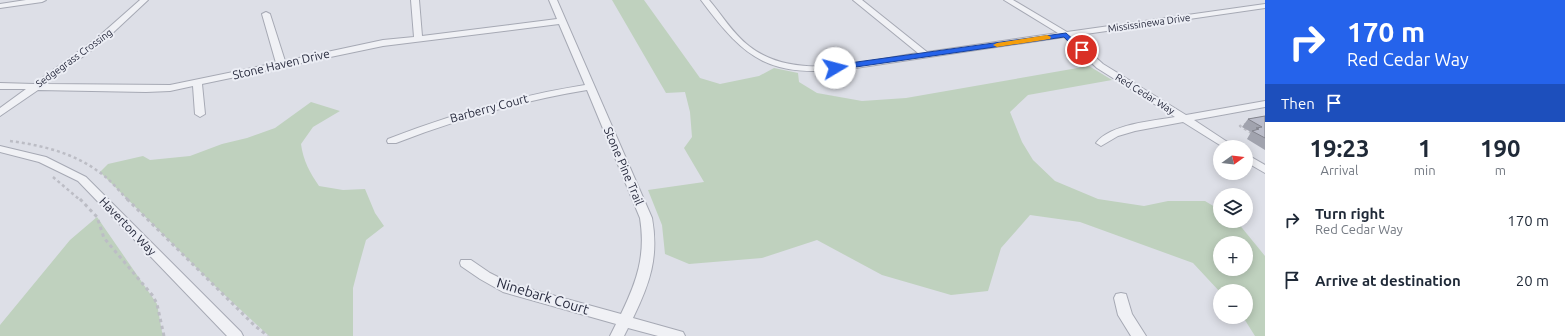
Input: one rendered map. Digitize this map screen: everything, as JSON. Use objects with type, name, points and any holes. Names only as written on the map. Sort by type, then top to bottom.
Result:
[{"type":"street","points":[[0,6],[42,0]]},
{"type":"street","name":"Sedgegrass Crossing","points":[[0,113],[100,40],[144,0]]},
{"type":"street","points":[[416,0],[418,38]]},
{"type":"street","name":"Stone Pine Trail","points":[[553,0],[646,218],[650,238],[650,256],[643,280],[617,336]]},
{"type":"street","name":"Mississinewa Drive","points":[[705,0],[738,40],[750,51],[776,62],[818,69],[1265,6]]},
{"type":"street","points":[[857,0],[925,55]]},
{"type":"street","name":"Red Cedar Way","points":[[1008,0],[1066,35],[1100,66],[1219,140]]},
{"type":"street","points":[[266,14],[281,64]]},
{"type":"street","name":"Stone Haven Drive","points":[[0,86],[155,89],[197,83],[359,47],[418,38],[562,21]]},
{"type":"street","points":[[197,83],[200,114]]},
{"type":"street","name":"Barberry Court","points":[[392,141],[485,107],[538,95],[590,87]]},
{"type":"street","points":[[1101,143],[1114,134],[1133,128],[1265,104]]},
{"type":"street","name":"Haverton Way","points":[[0,149],[42,160],[73,172],[82,179],[236,336]]},
{"type":"street","points":[[1253,162],[1265,170]]},
{"type":"street","name":"Ninebark Court","points":[[466,263],[485,276],[508,288],[624,322],[678,336]]},
{"type":"street","points":[[1121,298],[1125,315],[1139,336]]},
{"type":"path","points":[[1251,123],[1240,126],[1254,135]]},
{"type":"path","points":[[47,174],[69,189],[100,220],[104,238],[153,296],[157,304],[164,336]]},
{"type":"green space","points":[[612,0],[644,0],[700,78],[720,84],[759,76],[774,68],[798,73],[799,82],[817,93],[862,101],[906,98],[1089,66],[1112,80],[1028,95],[1010,112],[1022,142],[1033,160],[1055,181],[1098,199],[1144,206],[1168,201],[1205,201],[1213,206],[1213,228],[1242,228],[1249,236],[1213,236],[1213,276],[1253,276],[1253,241],[1265,256],[1265,336],[1255,336],[1247,324],[1253,324],[1253,284],[1213,284],[1193,263],[1080,222],[1030,215],[1001,248],[988,291],[951,295],[882,275],[817,240],[762,258],[689,264],[665,254],[662,225],[648,190],[704,182],[684,148],[692,137],[690,112],[685,92],[666,93]]},
{"type":"green space","points":[[311,102],[340,111],[313,127],[301,144],[307,166],[319,186],[343,190],[365,189],[375,213],[384,226],[366,240],[353,288],[353,336],[269,336],[216,287],[100,172],[108,164],[143,156],[150,160],[190,156],[222,144],[247,138],[275,128]]},
{"type":"green space","points":[[97,217],[157,304],[162,332],[165,336],[0,336],[0,325],[70,240]]},
{"type":"building","points":[[1265,116],[1265,138],[1252,131],[1259,129],[1256,128],[1262,127],[1248,119]]},
{"type":"slow traffic","points":[[997,45],[1047,37]]},
{"type":"route","points":[[835,68],[1066,35],[1082,50]]}]
